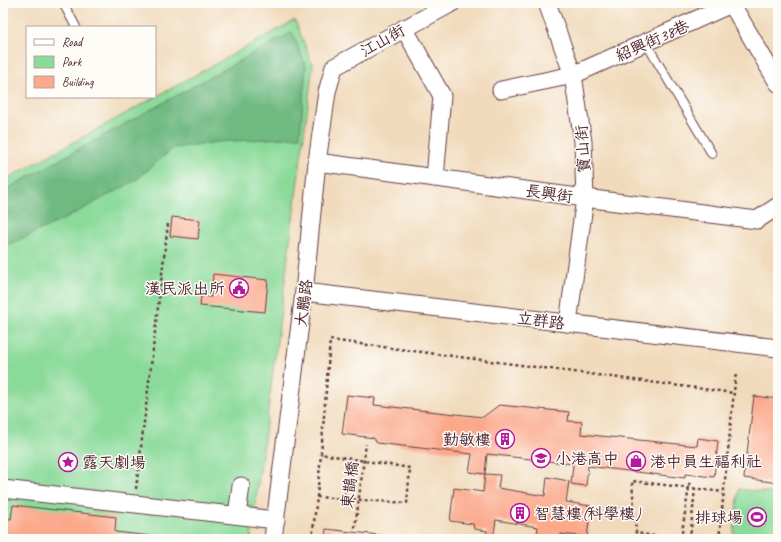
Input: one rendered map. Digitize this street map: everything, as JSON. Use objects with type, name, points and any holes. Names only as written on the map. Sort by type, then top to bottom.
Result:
[{"type":"street","name":"江山街","points":[[334,67],[452,3]]},
{"type":"street","name":"寶山街","points":[[547,3],[573,75],[583,142],[585,198],[568,324]]},
{"type":"street","points":[[731,3],[778,83]]},
{"type":"street","name":"紹興街38巷","points":[[501,90],[573,75],[731,3]]},
{"type":"street","points":[[404,28],[442,96],[435,178]]},
{"type":"street","name":"大鵬路","points":[[273,539],[304,292],[317,162],[327,92],[334,67]]},
{"type":"street","name":"長興街","points":[[317,162],[757,220],[778,206]]},
{"type":"street","name":"立群路","points":[[304,292],[778,348]]},
{"type":"street","points":[[237,515],[241,486]]},
{"type":"street","points":[[3,488],[276,520]]},
{"type":"lane","points":[[64,3],[76,26]]},
{"type":"lane","points":[[646,43],[712,154]]},
{"type":"path","points":[[134,504],[168,224]]},
{"type":"path","points":[[312,539],[321,454],[330,340],[734,393]]},
{"type":"path","points":[[718,539],[736,372]]},
{"type":"path","name":"東鵲橋","points":[[355,528],[366,444]]},
{"type":"path","points":[[317,497],[407,503],[410,468],[321,454]]},
{"type":"path","points":[[344,499],[348,458]]},
{"type":"path","points":[[681,539],[690,480]]},
{"type":"path","points":[[672,539],[636,533],[632,481],[723,492]]},
{"type":"path","points":[[690,539],[695,488]]},
{"type":"green space","points":[[295,20],[313,66],[251,539],[3,539],[3,181]]},
{"type":"green space","points":[[292,32],[306,66],[300,137],[217,142],[173,148],[136,180],[66,218],[3,247],[3,191]]},
{"type":"green space","name":"排球場","points":[[739,489],[778,494],[778,539],[733,539]]},
{"type":"building","points":[[172,217],[200,220],[198,239],[170,236]]},
{"type":"building","name":"漢民派出所","points":[[213,274],[268,280],[265,312],[200,306],[201,296],[211,297]]},
{"type":"building","name":"勤敏樓","points":[[347,395],[375,398],[374,405],[483,417],[499,405],[569,412],[568,421],[582,422],[581,434],[697,446],[698,438],[718,441],[714,477],[685,474],[685,478],[588,466],[586,486],[571,484],[573,464],[487,454],[485,474],[469,472],[472,454],[377,443],[374,438],[342,434]]},
{"type":"building","points":[[754,396],[778,399],[778,483],[744,478]]},
{"type":"building","name":"智慧樓(科學樓)","points":[[485,474],[500,475],[498,488],[545,496],[547,477],[569,481],[566,502],[591,506],[587,537],[561,534],[560,539],[537,537],[538,527],[496,520],[493,539],[486,539],[487,531],[474,529],[473,524],[450,521],[454,488],[483,492]]},
{"type":"building","points":[[13,505],[116,517],[115,532],[170,539],[3,539],[3,518],[11,519]]},
{"type":"building","points":[[326,529],[405,538],[405,539],[325,539]]},
{"type":"place","name":"漢民派出所","points":[[239,288]]},
{"type":"place","name":"勤敏樓","points":[[505,439]]},
{"type":"place","name":"小港高中","points":[[541,458]]},
{"type":"place","name":"港中員生福利社","points":[[636,461]]},
{"type":"place","name":"露天劇場","points":[[68,462]]},
{"type":"place","name":"智慧樓(科學樓)","points":[[520,513]]},
{"type":"place","name":"排球場","points":[[757,517]]}]
